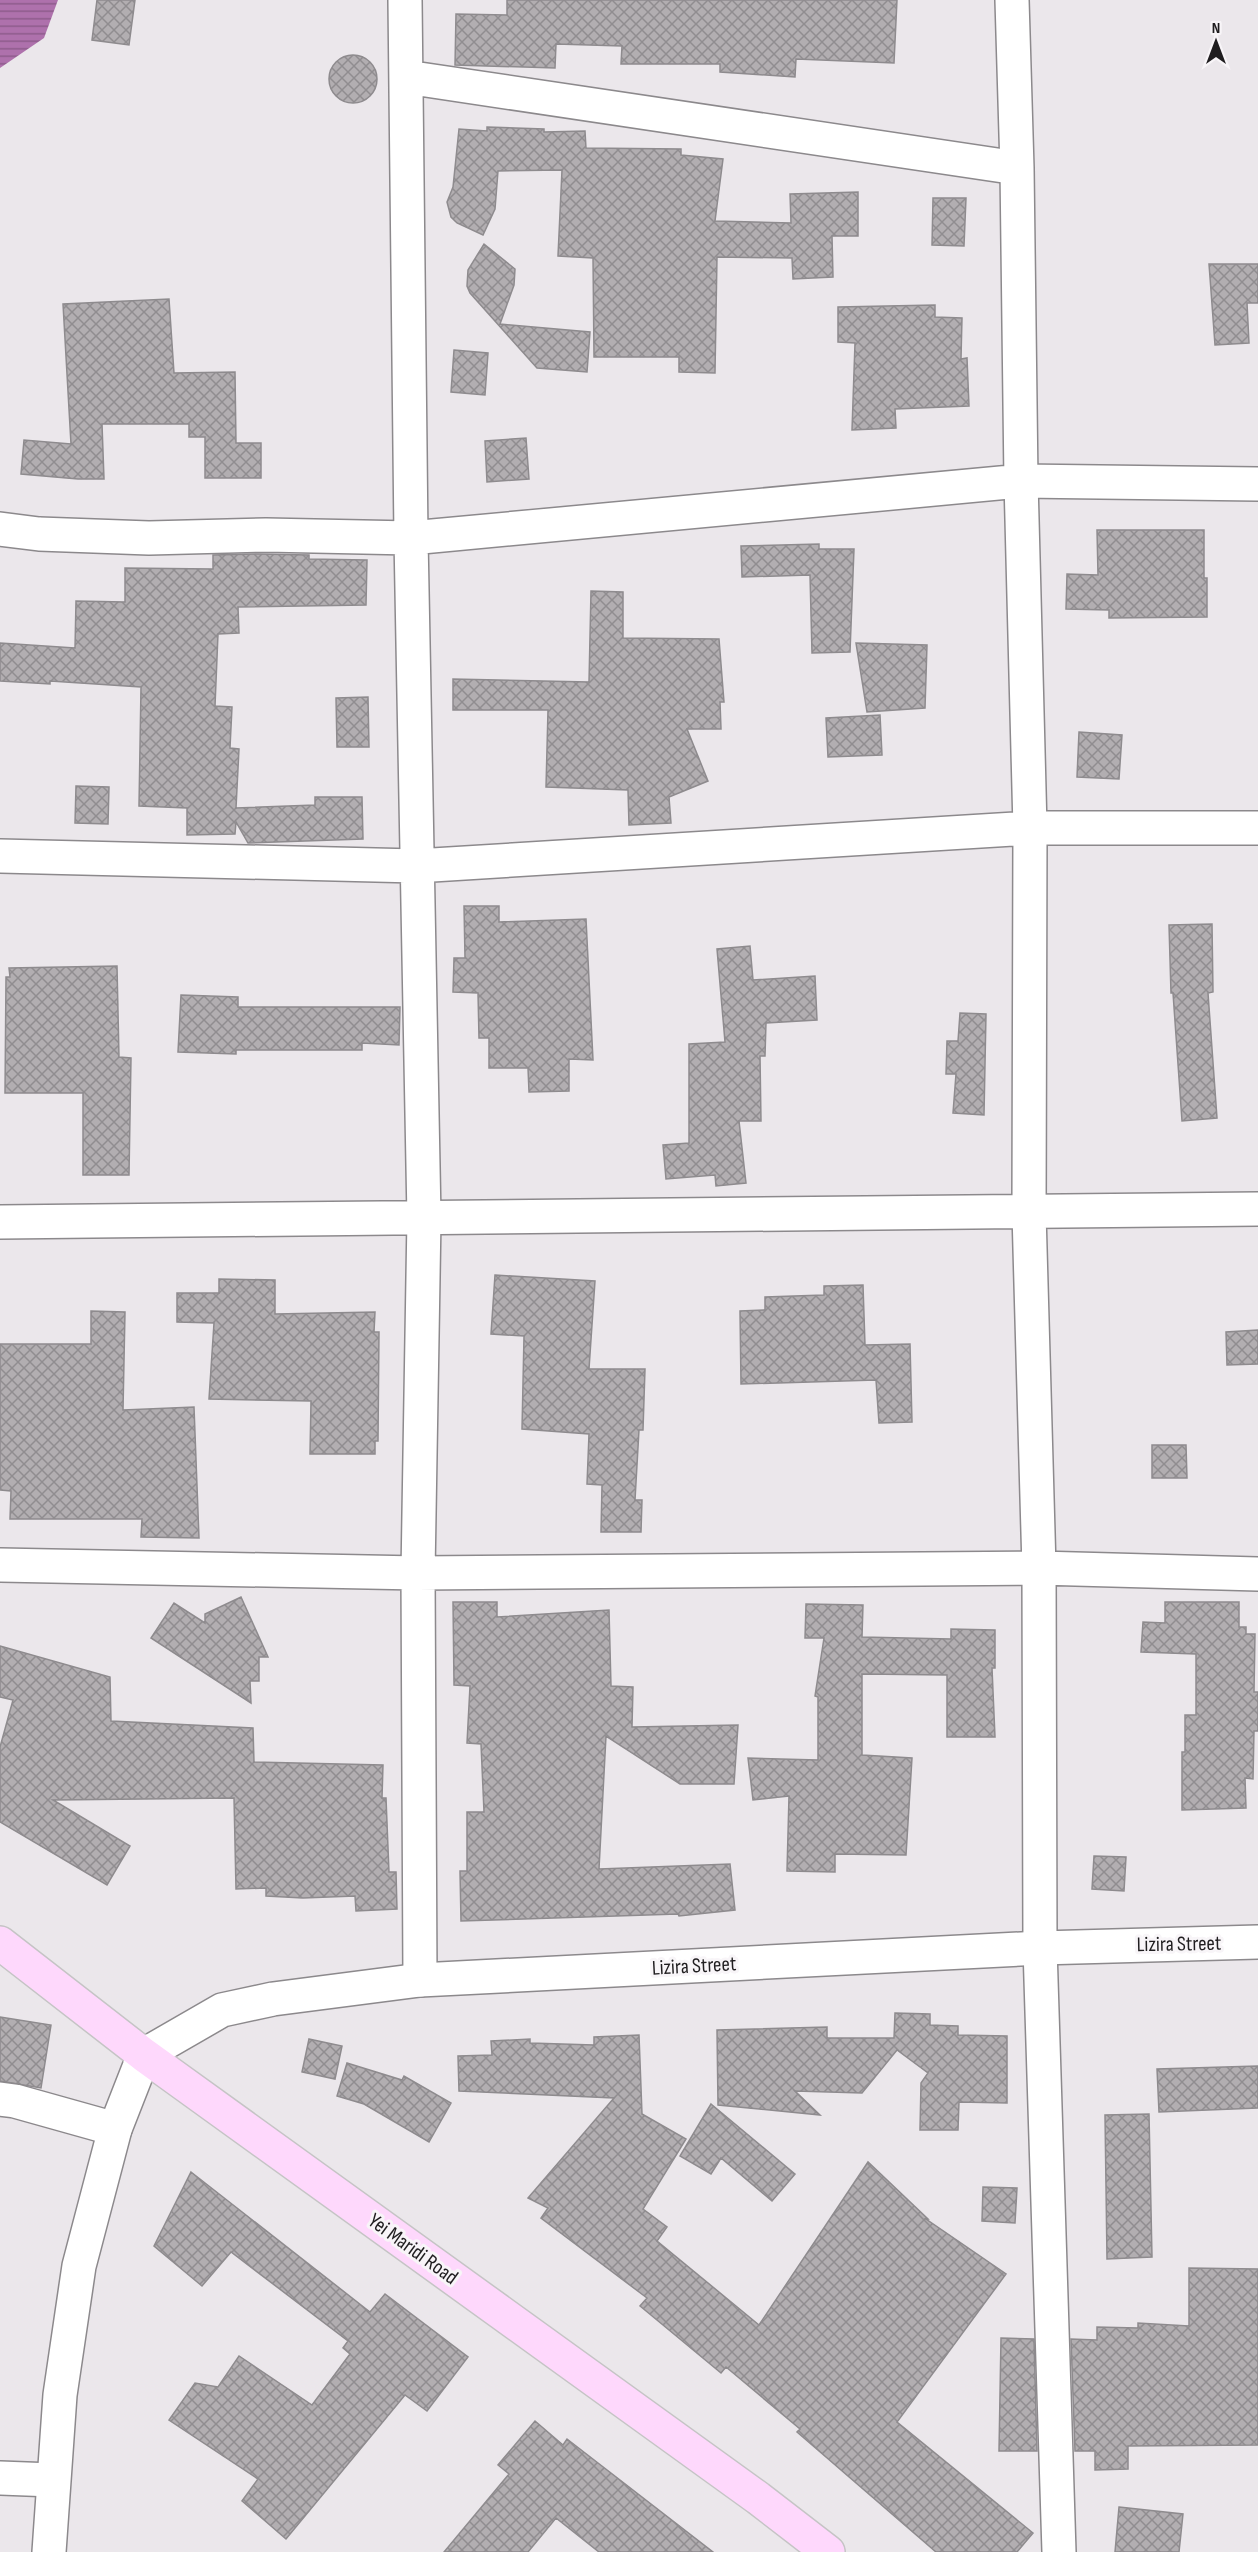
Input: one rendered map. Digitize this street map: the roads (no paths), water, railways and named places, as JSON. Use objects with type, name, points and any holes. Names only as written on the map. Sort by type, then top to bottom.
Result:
[{"type":"main road","name":"Yei Maridi Road","points":[[0,1943],[144,2055],[739,2484],[828,2552]]},
{"type":"street","points":[[405,0],[416,866],[424,1218],[418,1573],[420,1980]]},
{"type":"street","points":[[1012,0],[1030,828],[1029,1213],[1039,1568],[1040,1948],[1059,2552]]},
{"type":"street","points":[[406,77],[1017,168]]},
{"type":"street","points":[[0,529],[39,534],[149,538],[266,535],[411,538],[1021,481],[1258,484]]},
{"type":"street","points":[[0,856],[416,866],[1030,828],[1258,828]]},
{"type":"street","points":[[0,1222],[1258,1209]]},
{"type":"street","points":[[0,1565],[418,1573],[1039,1568],[1258,1574]]},
{"type":"street","name":"Lizira Street","points":[[144,2055],[222,2010],[273,1999],[420,1980],[1040,1948],[1258,1942]]},
{"type":"street","points":[[49,2552],[60,2395],[79,2266],[115,2129],[144,2055]]},
{"type":"street","points":[[0,2099],[15,2100],[115,2129]]},
{"type":"street","points":[[0,2478],[53,2480]]}]
